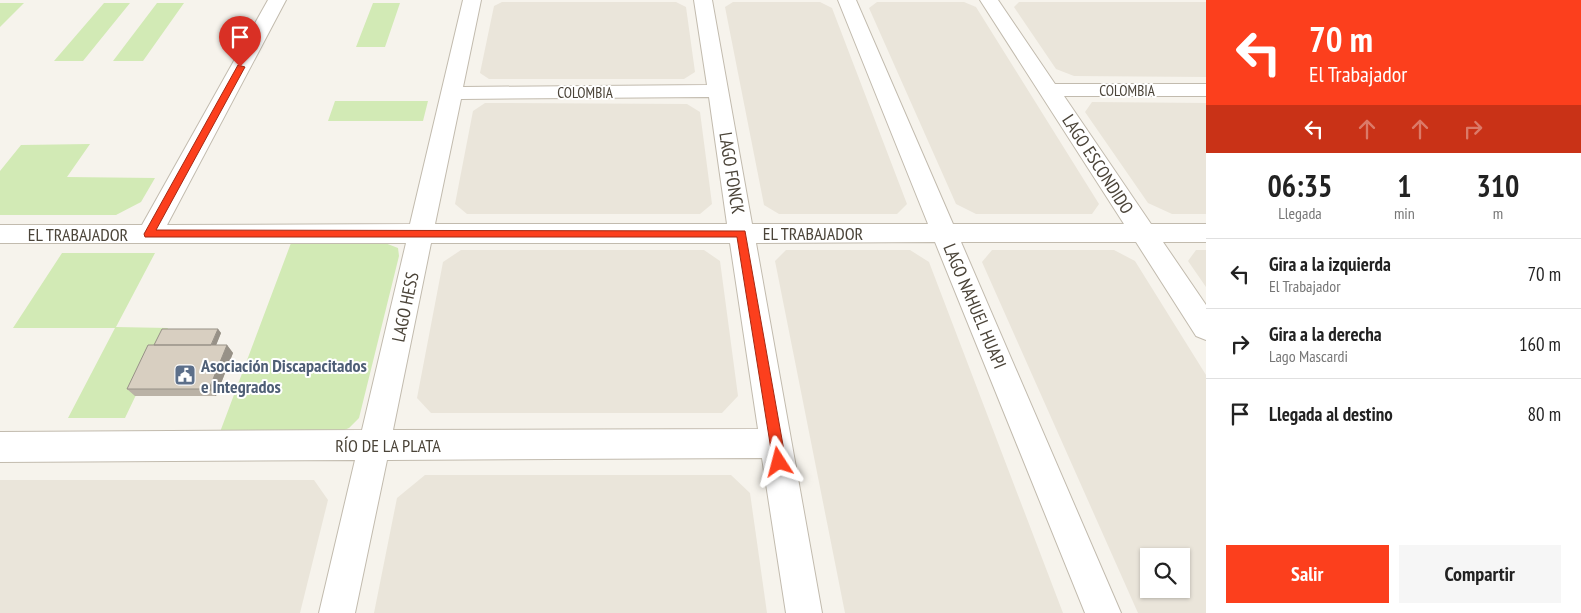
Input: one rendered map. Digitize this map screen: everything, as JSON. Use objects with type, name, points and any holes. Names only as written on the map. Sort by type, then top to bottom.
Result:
[{"type":"street","points":[[149,234],[277,0]]},
{"type":"street","name":"LAGO HESS","points":[[337,613],[472,0]]},
{"type":"street","name":"LAGO FONCK","points":[[703,0],[804,613]]},
{"type":"street","name":"LAGO NAHUEL HUAPI","points":[[847,0],[1103,613]]},
{"type":"street","name":"LAGO ESCONDIDO","points":[[989,0],[1206,328]]},
{"type":"street","name":"COLOMBIA","points":[[1049,90],[1206,90]]},
{"type":"street","name":"COLOMBIA","points":[[452,93],[718,91]]},
{"type":"street","name":"EL TRABAJADOR","points":[[0,234],[1206,233]]},
{"type":"street","name":"RÍO DE LA PLATA","points":[[0,447],[776,443]]},
{"type":"shaded area","points":[[502,2],[676,2],[686,7],[695,72],[684,79],[489,79],[480,73],[494,6]]},
{"type":"shaded area","points":[[733,2],[820,2],[832,8],[907,204],[897,214],[779,214],[764,205],[725,7]]},
{"type":"shaded area","points":[[877,2],[964,2],[976,7],[1099,204],[1092,214],[976,214],[956,204],[869,8]]},
{"type":"shaded area","points":[[1019,2],[1206,2],[1206,77],[1074,76],[1056,69],[1014,7]]},
{"type":"shaded area","points":[[1092,102],[1206,103],[1206,214],[1172,214],[1148,203],[1085,112]]},
{"type":"shaded area","points":[[485,103],[687,104],[700,112],[712,204],[700,214],[467,214],[455,204],[473,111]]},
{"type":"shaded area","points":[[461,250],[704,250],[720,261],[738,396],[722,413],[431,413],[417,398],[443,262]]},
{"type":"shaded area","points":[[786,250],[910,250],[929,262],[1063,613],[845,613],[775,261]]},
{"type":"shaded area","points":[[992,250],[1114,250],[1135,261],[1206,375],[1206,613],[1138,613],[982,262]]},
{"type":"shaded area","points":[[1196,250],[1206,250],[1206,287],[1188,261]]},
{"type":"shaded area","points":[[425,475],[731,475],[750,493],[767,613],[374,613],[397,498]]},
{"type":"shaded area","points":[[0,480],[314,480],[328,500],[300,613],[0,613]]},
{"type":"green space","points":[[0,3],[24,3],[0,27]]},
{"type":"green space","points":[[104,3],[130,3],[83,61],[54,61]]},
{"type":"green space","points":[[157,3],[184,3],[143,61],[113,61]]},
{"type":"green space","points":[[373,3],[400,3],[385,47],[356,47]]},
{"type":"green space","points":[[335,101],[428,101],[423,121],[328,121]]},
{"type":"green space","points":[[90,144],[67,177],[155,178],[141,202],[116,215],[0,215],[0,171],[21,145]]},
{"type":"green space","points":[[291,243],[385,243],[398,248],[399,256],[359,418],[349,428],[342,431],[220,432]]},
{"type":"green space","points":[[62,253],[155,253],[116,327],[168,328],[125,418],[68,418],[115,328],[13,328]]},
{"type":"building","points":[[162,329],[218,329],[211,345],[154,345]]},
{"type":"building","name":"Asociación Discapacitados e Integrados","points":[[148,345],[227,345],[209,389],[127,389]]},
{"type":"place","name":"Asociación Discapacitados e Integrados","points":[[185,375]]},
{"type":"route","points":[[240,67],[149,234],[742,233],[779,462]]}]
